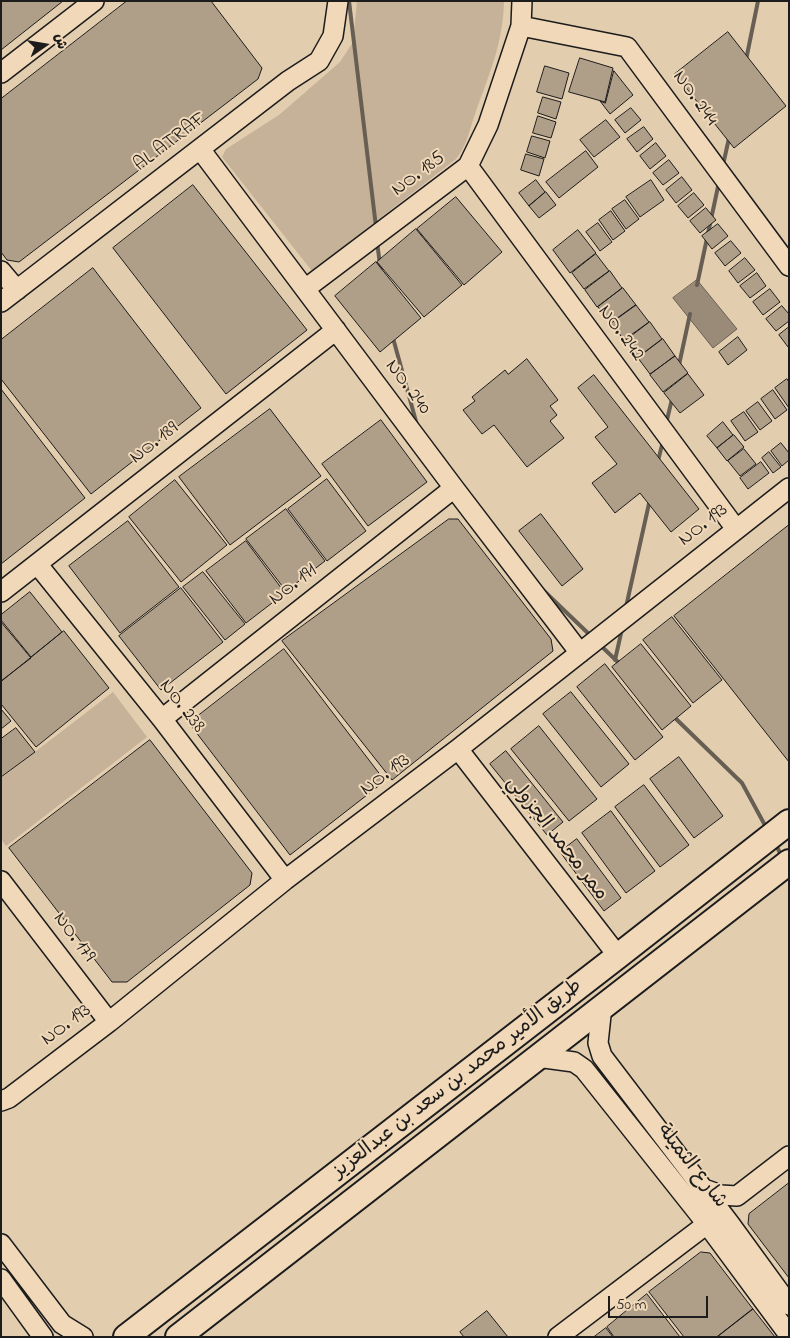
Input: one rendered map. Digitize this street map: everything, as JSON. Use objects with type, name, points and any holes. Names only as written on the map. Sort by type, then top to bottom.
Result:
[{"type":"main road","name":"طريق الأمير محمد بن سعد بن عبدالعزيز","points":[[126,1337],[789,822]]},
{"type":"main road","name":"طريق الأمير محمد بن سعد بن عبدالعزيز","points":[[178,1337],[789,862]]},
{"type":"street","points":[[1,73],[94,1]]},
{"type":"street","name":"AL ATRAF","points":[[1,302],[288,82],[319,61],[333,36],[338,1]]},
{"type":"street","name":"NO. 185","points":[[305,289],[468,166],[488,125],[521,26],[522,1]]},
{"type":"street","name":"NO. 244","points":[[521,26],[628,47],[788,263]]},
{"type":"street","name":"NO. 240","points":[[200,149],[580,653]]},
{"type":"street","name":"NO. 242","points":[[468,166],[736,529]]},
{"type":"street","points":[[1,271],[16,290]]},
{"type":"street","name":"NO. 189","points":[[1,592],[38,565],[336,330]]},
{"type":"street","name":"NO. 191","points":[[162,719],[454,488]]},
{"type":"street","name":"NO. 193","points":[[4,1102],[108,1022],[285,880],[458,749],[789,488]]},
{"type":"street","name":"NO. 238","points":[[38,565],[162,719],[285,880]]},
{"type":"street","name":"ممر محمد الجزولي","points":[[458,749],[618,956]]},
{"type":"street","name":"NO. 179","points":[[1,881],[108,1022]]},
{"type":"street","name":"شارع الثميلة","points":[[602,1006],[598,1043],[602,1056],[704,1189],[789,1305]]},
{"type":"street","name":"شارع الثميلة","points":[[537,1057],[574,1062],[584,1069],[707,1224],[789,1335]]},
{"type":"street","points":[[730,1224],[737,1196],[789,1156]]},
{"type":"street","points":[[704,1189],[721,1195],[737,1196]]},
{"type":"street","points":[[558,1337],[707,1224]]},
{"type":"street","points":[[1,1244],[62,1324],[83,1337]]},
{"type":"street","points":[[1,1279],[43,1337]]},
{"type":"shaded area","points":[[357,1],[504,1],[501,32],[494,60],[467,139],[456,159],[312,271],[222,157],[226,149],[279,115],[340,62],[353,42]]},
{"type":"shaded area","points":[[697,280],[737,329],[713,348],[673,298]]},
{"type":"shaded area","points":[[113,692],[147,737],[6,846],[1,839],[1,778]]},
{"type":"building","points":[[1,1],[63,1],[1,50]]},
{"type":"building","points":[[127,1],[211,1],[262,68],[258,79],[19,262],[7,260],[1,252],[1,99]]},
{"type":"building","points":[[728,32],[786,106],[734,148],[675,74]]},
{"type":"building","points":[[580,58],[613,68],[605,102],[569,92]]},
{"type":"building","points":[[545,66],[569,73],[562,99],[537,92]]},
{"type":"building","points":[[614,71],[633,95],[610,114],[600,101],[605,103]]},
{"type":"building","points":[[543,97],[561,102],[556,119],[538,113]]},
{"type":"building","points":[[631,108],[641,120],[625,133],[615,120]]},
{"type":"building","points":[[538,116],[556,122],[551,138],[533,133]]},
{"type":"building","points":[[606,120],[620,137],[594,157],[580,140]]},
{"type":"building","points":[[644,127],[653,139],[637,152],[627,139]]},
{"type":"building","points":[[532,136],[550,141],[545,158],[527,152]]},
{"type":"building","points":[[656,143],[666,156],[650,169],[640,156]]},
{"type":"building","points":[[586,151],[598,167],[559,198],[546,182]]},
{"type":"building","points":[[526,154],[544,159],[539,176],[521,170]]},
{"type":"building","points":[[669,160],[679,173],[663,185],[653,173]]},
{"type":"building","points":[[682,177],[692,190],[676,203],[666,190]]},
{"type":"building","points":[[536,180],[545,192],[529,206],[519,193]]},
{"type":"building","points":[[651,180],[664,200],[640,217],[626,197]]},
{"type":"building","points":[[193,185],[307,330],[226,394],[113,248]]},
{"type":"building","points":[[546,192],[556,205],[539,218],[529,206]]},
{"type":"building","points":[[694,193],[704,205],[688,218],[678,206]]},
{"type":"building","points":[[456,197],[502,252],[464,285],[417,229]]},
{"type":"building","points":[[625,200],[639,219],[626,229],[612,209]]},
{"type":"building","points":[[706,208],[716,220],[700,233],[690,221]]},
{"type":"building","points":[[611,211],[625,231],[613,240],[599,220]]},
{"type":"building","points":[[598,223],[612,242],[600,251],[586,232]]},
{"type":"building","points":[[718,224],[728,236],[712,249],[702,236]]},
{"type":"building","points":[[416,229],[462,285],[424,317],[377,262]]},
{"type":"building","points":[[578,230],[596,253],[570,273],[553,250]]},
{"type":"building","points":[[731,241],[741,253],[725,266],[715,253]]},
{"type":"building","points":[[596,254],[609,271],[584,289],[572,273]]},
{"type":"building","points":[[745,258],[755,270],[738,283],[729,271]]},
{"type":"building","points":[[376,262],[421,318],[380,352],[335,296]]},
{"type":"building","points":[[93,268],[201,408],[91,494],[1,379],[1,340]]},
{"type":"building","points":[[610,271],[622,288],[597,307],[585,290]]},
{"type":"building","points":[[757,273],[766,286],[750,298],[740,286]]},
{"type":"building","points":[[623,288],[636,305],[611,323],[598,307]]},
{"type":"building","points":[[770,289],[780,302],[763,315],[753,302]]},
{"type":"building","points":[[636,305],[649,322],[624,340],[611,323]]},
{"type":"building","points":[[782,306],[789,314],[789,321],[776,331],[766,319]]},
{"type":"building","points":[[650,322],[662,339],[638,357],[625,341]]},
{"type":"building","points":[[789,327],[789,347],[788,347],[779,335]]},
{"type":"building","points":[[738,337],[747,350],[728,365],[719,352]]},
{"type":"building","points":[[663,339],[675,356],[650,374],[638,358]]},
{"type":"building","points":[[675,356],[688,373],[663,392],[650,375]]},
{"type":"building","points":[[527,359],[558,400],[550,406],[557,415],[550,421],[564,438],[527,467],[494,425],[482,434],[463,410],[475,401],[472,397],[505,370],[508,374]]},
{"type":"building","points":[[688,374],[704,395],[680,413],[664,393]]},
{"type":"building","points":[[594,375],[699,509],[671,532],[640,493],[615,513],[592,483],[617,464],[595,437],[608,427],[578,388]]},
{"type":"building","points":[[787,379],[789,382],[789,408],[775,388]]},
{"type":"building","points":[[1,389],[85,498],[1,564]]},
{"type":"building","points":[[773,390],[787,410],[775,419],[761,399]]},
{"type":"building","points":[[758,402],[772,421],[760,430],[746,411]]},
{"type":"building","points":[[270,409],[321,476],[230,545],[179,477]]},
{"type":"building","points":[[744,412],[758,432],[745,441],[731,421]]},
{"type":"building","points":[[381,420],[427,482],[368,526],[322,464]]},
{"type":"building","points":[[723,422],[733,435],[717,448],[707,436]]},
{"type":"building","points":[[734,435],[744,447],[727,461],[717,448]]},
{"type":"building","points":[[781,443],[789,453],[789,460],[782,466],[771,451]]},
{"type":"building","points":[[744,449],[756,464],[740,476],[728,461]]},
{"type":"building","points":[[769,452],[781,467],[773,473],[762,458]]},
{"type":"building","points":[[761,462],[769,473],[748,489],[740,478]]},
{"type":"building","points":[[327,479],[366,531],[327,561],[288,509]]},
{"type":"building","points":[[175,480],[227,545],[181,582],[129,517]]},
{"type":"building","points":[[286,509],[325,561],[286,591],[246,539]]},
{"type":"building","points":[[541,514],[583,569],[562,586],[519,531]]},
{"type":"building","points":[[449,519],[458,519],[551,639],[553,651],[392,780],[282,641]]},
{"type":"building","points":[[128,521],[179,587],[120,633],[69,566]]},
{"type":"building","points":[[789,525],[789,762],[674,616]]},
{"type":"building","points":[[246,541],[285,593],[246,623],[206,571]]},
{"type":"building","points":[[203,572],[245,624],[225,640],[183,587]]},
{"type":"building","points":[[181,588],[223,642],[161,690],[119,636]]},
{"type":"building","points":[[30,592],[62,632],[31,657],[1,620],[1,615]]},
{"type":"building","points":[[672,617],[722,680],[693,703],[643,640]]},
{"type":"building","points":[[1,622],[31,658],[1,681]]},
{"type":"building","points":[[64,631],[109,688],[36,747],[1,704],[1,682]]},
{"type":"building","points":[[641,644],[691,706],[662,730],[612,667]]},
{"type":"building","points":[[284,649],[385,781],[290,855],[189,723]]},
{"type":"building","points":[[605,664],[663,737],[635,760],[577,687]]},
{"type":"building","points":[[571,692],[629,764],[601,787],[543,714]]},
{"type":"building","points":[[1,709],[11,721],[1,729]]},
{"type":"building","points":[[539,726],[597,799],[569,821],[511,749]]},
{"type":"building","points":[[16,728],[35,752],[1,777],[1,739]]},
{"type":"building","points":[[150,740],[252,873],[250,885],[127,982],[112,982],[9,848]]},
{"type":"building","points":[[506,751],[563,822],[547,835],[490,764]]},
{"type":"building","points":[[679,757],[723,816],[694,838],[650,779]]},
{"type":"building","points":[[644,785],[689,845],[660,867],[615,807]]},
{"type":"building","points":[[611,811],[655,871],[626,893],[582,833]]},
{"type":"building","points":[[577,839],[621,898],[604,911],[560,852]]},
{"type":"building","points":[[789,1183],[789,1278],[748,1224],[749,1214]]},
{"type":"building","points":[[701,1252],[710,1253],[753,1309],[717,1337],[684,1337],[649,1292]]},
{"type":"building","points":[[647,1294],[680,1337],[614,1337],[607,1327]]},
{"type":"building","points":[[753,1309],[775,1337],[717,1337]]},
{"type":"building","points":[[487,1311],[508,1337],[464,1337],[460,1332]]},
{"type":"building","points":[[606,1328],[613,1337],[594,1337]]},
{"type":"waterway","points":[[349,1],[376,227]]},
{"type":"waterway","points":[[746,60],[758,1]]},
{"type":"waterway","points":[[723,165],[729,138]]},
{"type":"waterway","points":[[697,285],[719,182]]},
{"type":"waterway","points":[[377,242],[381,272]]},
{"type":"waterway","points":[[679,365],[690,314]]},
{"type":"waterway","points":[[393,338],[417,425]]},
{"type":"waterway","points":[[666,424],[672,399]]},
{"type":"waterway","points":[[658,461],[663,441]]},
{"type":"waterway","points":[[626,607],[650,499]]},
{"type":"waterway","points":[[543,590],[592,637]]},
{"type":"waterway","points":[[615,660],[622,629]]},
{"type":"waterway","points":[[599,644],[621,665]]},
{"type":"waterway","points":[[672,715],[742,783],[767,829]]},
{"type":"waterway","points":[[775,843],[782,857]]}]
